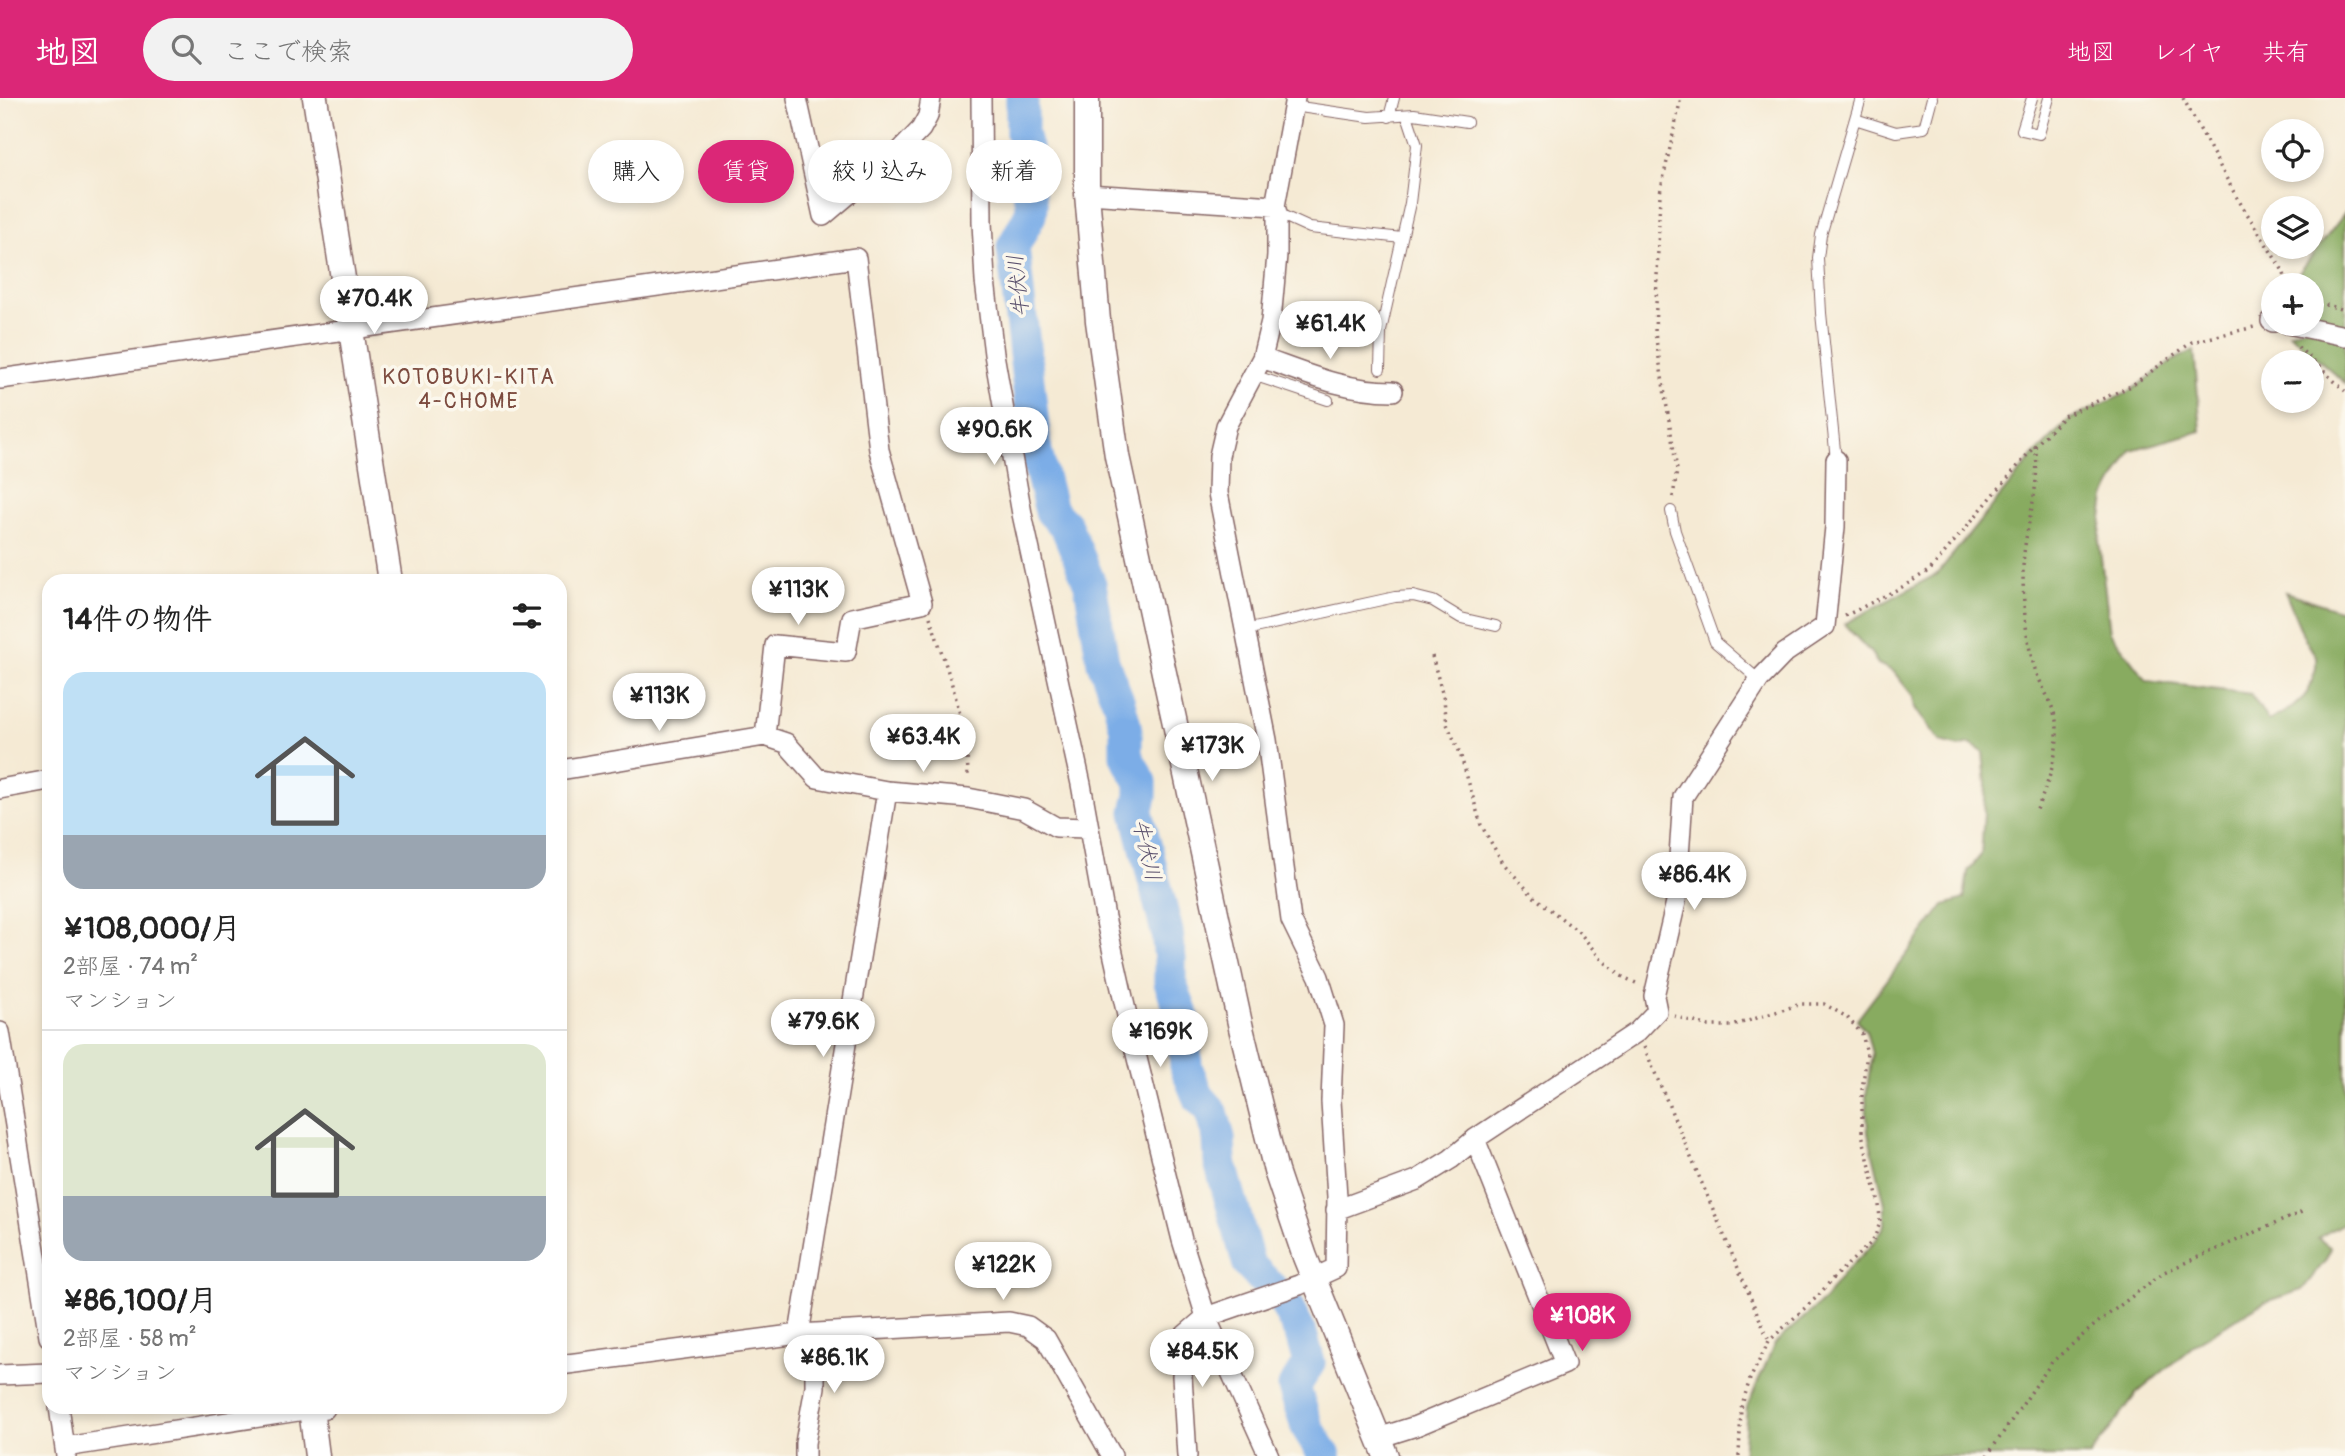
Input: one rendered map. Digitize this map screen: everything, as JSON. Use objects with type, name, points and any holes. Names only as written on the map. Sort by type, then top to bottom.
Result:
[{"type":"street","points":[[315,98],[389,574]]},
{"type":"street","points":[[797,98],[823,216],[900,151],[921,129],[928,116],[931,98]]},
{"type":"street","points":[[981,98],[982,222],[985,281],[994,354],[1022,514],[1081,784],[1087,828],[1136,1055],[1182,1240],[1269,1456]]},
{"type":"street","points":[[1087,98],[1087,194],[1098,321],[1117,456],[1241,1028],[1306,1282],[1382,1447],[1416,1426],[1565,1364],[1475,1139]]},
{"type":"street","points":[[1187,1456],[1182,1376],[1185,1335],[1214,1315],[1306,1282],[1336,1268],[1337,1197],[1331,1101],[1334,1025],[1320,977],[1291,920],[1267,740],[1218,493],[1219,456],[1226,426],[1257,366],[1271,321],[1277,255],[1276,209],[1294,102]]},
{"type":"street","points":[[1087,194],[1276,209]]},
{"type":"street","points":[[0,379],[856,258],[879,450],[922,603],[852,618],[846,652],[775,645],[765,736]]},
{"type":"street","points":[[2324,333],[2345,336]]},
{"type":"street","points":[[1257,366],[1341,387],[1393,391]]},
{"type":"street","points":[[1336,1210],[1417,1180],[1451,1159],[1475,1139],[1637,1032],[1656,1004],[1676,901],[1683,797],[1759,680],[1785,653],[1825,626],[1835,527],[1836,460]]},
{"type":"street","points":[[567,769],[765,736],[786,743],[817,778],[887,791],[968,798],[1024,809],[1056,827],[1087,828]]},
{"type":"street","points":[[0,789],[42,781]]},
{"type":"street","points":[[805,1456],[815,1387],[807,1334],[887,791]]},
{"type":"street","points":[[0,1032],[42,1293]]},
{"type":"street","points":[[567,1364],[807,1334],[1009,1322],[1028,1326],[1046,1339],[1112,1456]]},
{"type":"street","points":[[0,1375],[42,1373]]},
{"type":"street","points":[[61,1414],[66,1452],[283,1414]]},
{"type":"street","points":[[317,1414],[317,1456]]},
{"type":"lane","points":[[1389,117],[1394,98]]},
{"type":"lane","points":[[1836,460],[1818,258],[1821,235],[1861,98]]},
{"type":"lane","points":[[1855,119],[1896,132],[1924,128],[1932,98]]},
{"type":"lane","points":[[2032,98],[2022,130],[2039,134],[2049,98]]},
{"type":"lane","points":[[1294,102],[1369,117],[1407,115],[1467,122]]},
{"type":"lane","points":[[1380,369],[1381,331],[1410,203],[1417,145],[1407,115]]},
{"type":"lane","points":[[1276,209],[1310,228],[1402,237]]},
{"type":"lane","points":[[1257,366],[1328,400]]},
{"type":"lane","points":[[1671,511],[1675,531],[1715,642],[1759,680]]},
{"type":"lane","points":[[1245,630],[1395,597],[1413,596],[1433,601],[1461,618],[1496,626]]},
{"type":"path","points":[[1671,511],[1677,470],[1655,333],[1660,193],[1681,98]]},
{"type":"path","points":[[2183,98],[2236,196],[2284,273]]},
{"type":"path","points":[[2324,304],[2345,310]]},
{"type":"path","points":[[1825,626],[1930,570],[2035,445],[2064,416],[2131,386],[2192,342],[2261,330]]},
{"type":"path","points":[[2290,336],[2345,391]]},
{"type":"path","points":[[2035,445],[2038,481],[2024,558],[2025,615],[2035,670],[2050,700],[2057,726],[2057,750],[2048,784],[2036,812]]},
{"type":"path","points":[[922,603],[927,607],[960,711],[968,761],[968,798]]},
{"type":"path","points":[[1432,656],[1444,700],[1447,724],[1461,753],[1481,825],[1503,863],[1533,896],[1580,933],[1601,959],[1621,976],[1637,984],[1656,1004],[1709,1026],[1732,1026],[1801,1004],[1824,1004],[1847,1017],[1862,1034],[1867,1053],[1862,1090],[1862,1134],[1879,1204],[1880,1223],[1872,1241],[1769,1341],[1750,1379],[1741,1408],[1739,1456]]},
{"type":"path","points":[[1637,1032],[1769,1341]]},
{"type":"path","points":[[1987,1456],[2052,1362],[2097,1323],[2164,1272],[2302,1212]]},
{"type":"green space","points":[[2345,213],[2345,383],[2324,364],[2324,350],[2308,350],[2292,336],[2324,336],[2324,273],[2299,273],[2310,259],[2324,259],[2324,240]]},
{"type":"green space","points":[[2194,350],[2201,431],[2131,450],[2105,497],[2099,541],[2110,632],[2147,681],[2251,694],[2268,721],[2293,707],[2308,693],[2316,668],[2316,657],[2303,635],[2285,592],[2339,610],[2345,609],[2345,1222],[2318,1238],[2331,1248],[2325,1261],[2302,1290],[2265,1302],[2200,1340],[2136,1394],[2090,1456],[1743,1456],[1747,1407],[1775,1343],[1825,1299],[1841,1276],[1874,1243],[1885,1225],[1885,1204],[1868,1133],[1866,1096],[1872,1054],[1866,1031],[1857,1020],[1944,905],[1964,899],[1968,871],[1981,855],[1986,785],[1983,752],[1970,744],[1959,747],[1940,742],[1915,708],[1913,696],[1893,671],[1878,664],[1844,624],[1937,574],[2034,455],[2070,419],[2127,393],[2174,360]]},
{"type":"waterway","name":"牛伏川","points":[[1022,98],[1022,133],[1028,155],[1027,182],[1031,204],[1030,215],[1013,247],[1036,452],[1051,511],[1066,526],[1090,584],[1103,662],[1126,729],[1126,756],[1141,782],[1137,812],[1167,932],[1170,982],[1183,1017],[1186,1067],[1198,1096],[1212,1112],[1219,1138],[1220,1162],[1249,1265],[1284,1301],[1301,1334],[1309,1363],[1294,1387],[1307,1427],[1325,1456]]},
{"type":"district","name":"KOTOBUKI-KITA 4-CHOME","points":[[469,389]]}]
